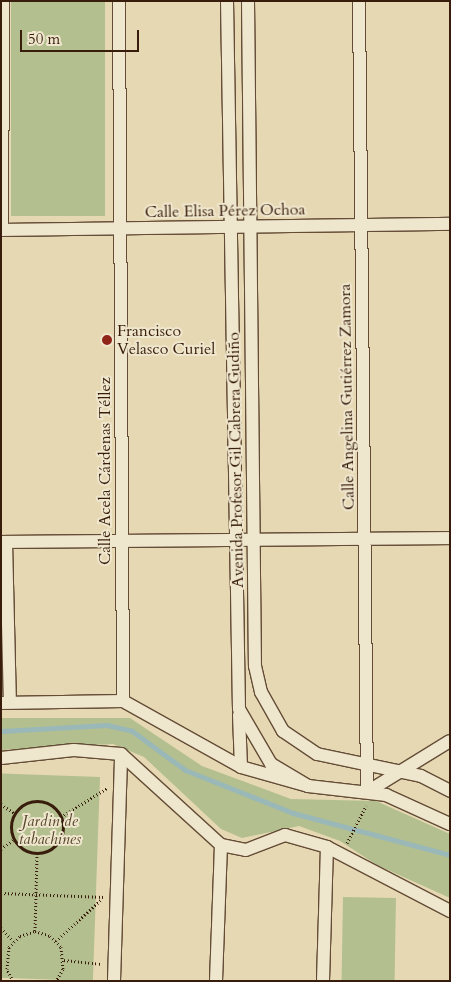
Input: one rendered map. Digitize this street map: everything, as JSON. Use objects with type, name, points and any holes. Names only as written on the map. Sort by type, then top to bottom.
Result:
[{"type":"street","points":[[2,230],[3,1]]},
{"type":"street","name":"Calle Acela Cárdenas Téllez","points":[[119,1],[123,701]]},
{"type":"street","name":"Avenida Profesor Gil Cabrera Gudiño","points":[[227,1],[241,767],[308,786],[368,796],[386,795],[450,824]]},
{"type":"street","name":"Avenida Profesor Gil Cabrera Gudiño","points":[[248,1],[254,666],[261,692],[282,732],[317,754],[421,776],[450,791]]},
{"type":"street","name":"Calle Angelina Gutiérrez Zamora","points":[[359,1],[368,796]]},
{"type":"street","name":"Calle Elisa Pérez Ochoa","points":[[2,230],[450,224]]},
{"type":"street","points":[[241,767],[123,701],[5,702],[4,542],[450,538]]},
{"type":"street","name":"Avenida Profesor Gil Cabrera Gudiño","points":[[239,709],[271,764],[308,786]]},
{"type":"street","points":[[368,796],[397,772],[450,741]]},
{"type":"street","points":[[1,758],[74,750],[120,754],[221,845],[246,850],[285,835],[327,847],[450,911]]},
{"type":"street","points":[[114,981],[120,754]]},
{"type":"street","points":[[216,981],[221,845]]},
{"type":"street","points":[[323,981],[327,847]]},
{"type":"path","points":[[61,816],[107,788]]},
{"type":"path","points":[[346,844],[368,796]]},
{"type":"path","points":[[14,813],[27,803],[43,801],[61,816]]},
{"type":"path","points":[[1,804],[14,813]]},
{"type":"path","points":[[14,813],[13,840],[23,850],[36,854],[59,842],[61,816]]},
{"type":"path","points":[[1,848],[13,840]]},
{"type":"path","points":[[36,854],[36,931]]},
{"type":"path","points":[[1,893],[104,897],[56,941]]},
{"type":"path","points":[[1,928],[13,941]]},
{"type":"path","points":[[36,931],[56,941],[64,960],[56,981]]},
{"type":"path","points":[[14,981],[4,961],[13,941],[36,931]]},
{"type":"path","points":[[64,960],[103,964]]},
{"type":"green space","points":[[11,1],[105,1],[105,216],[11,216]]},
{"type":"green space","points":[[1,718],[130,718],[202,766],[291,799],[376,801],[450,834],[450,898],[377,865],[340,841],[299,826],[242,838],[221,829],[144,757],[113,744],[1,750]]},
{"type":"green space","name":"Jardin de tabachines","points":[[1,774],[100,777],[93,981],[1,978]]},
{"type":"green space","points":[[343,897],[396,898],[395,981],[342,981]]},
{"type":"waterway","points":[[1,731],[107,725],[132,731],[185,770],[293,813],[450,855]]},
{"type":"place","name":"Francisco Velasco Curiel","points":[[107,340]]}]
